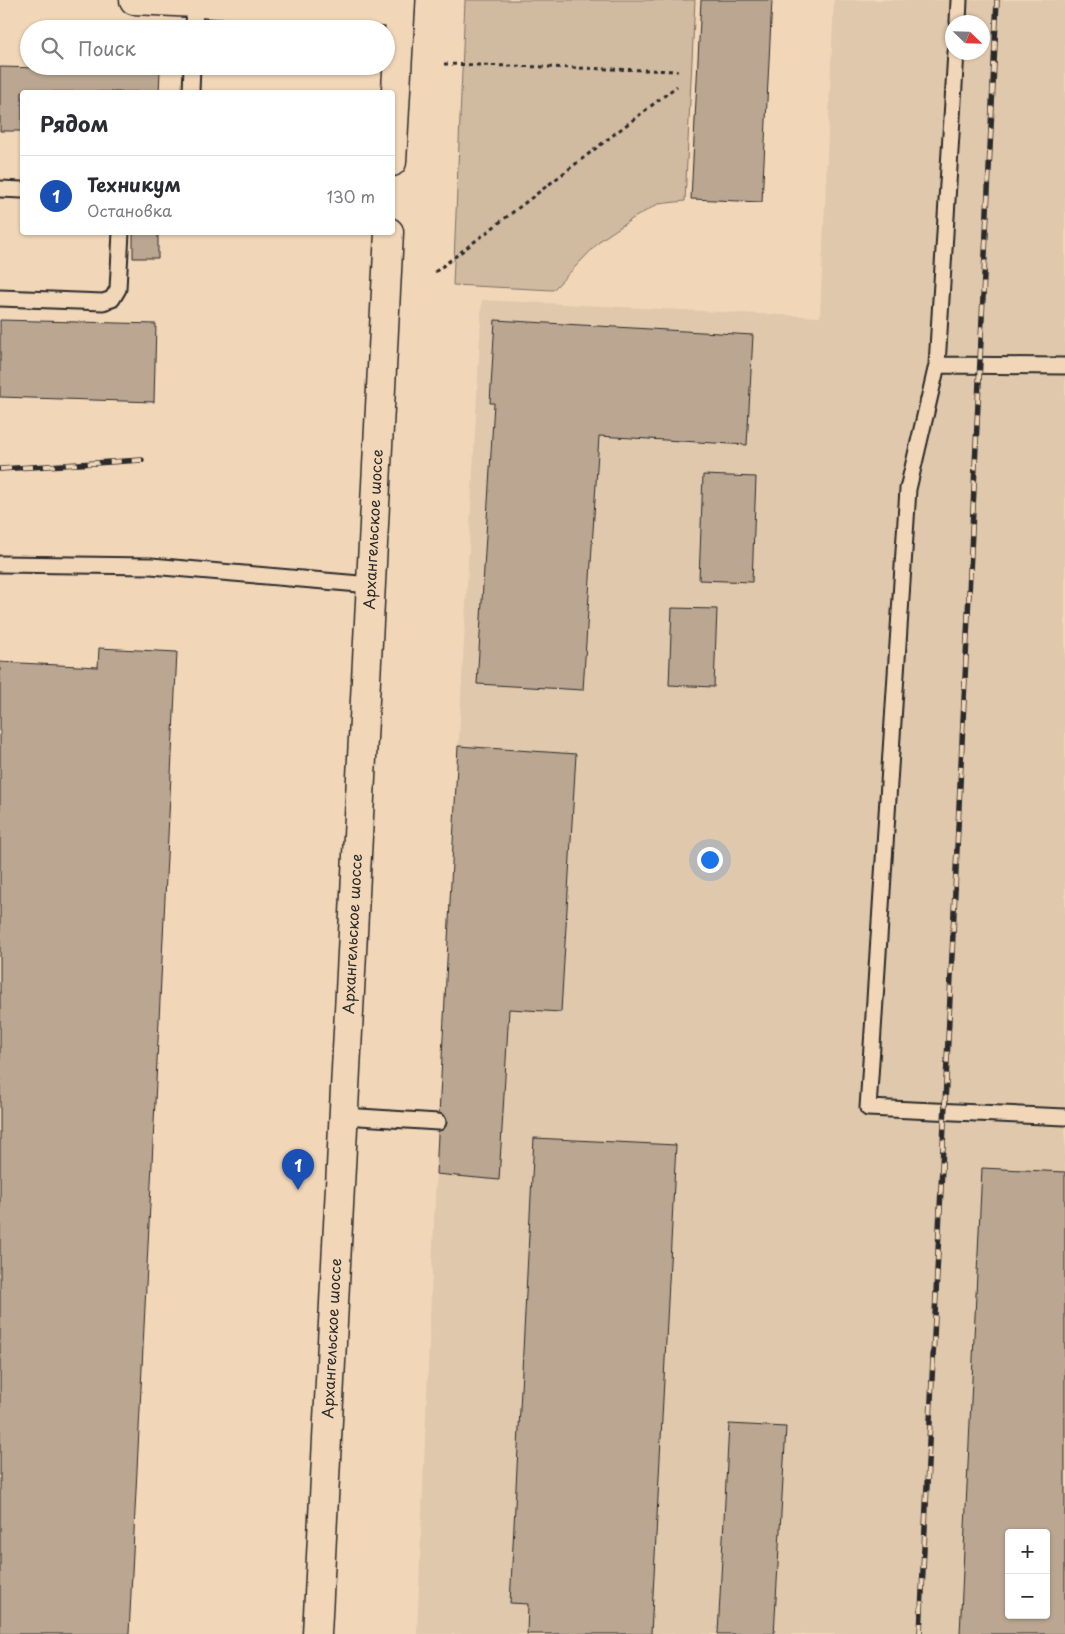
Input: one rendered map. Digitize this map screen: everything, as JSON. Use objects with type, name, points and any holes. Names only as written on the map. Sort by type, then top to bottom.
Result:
[{"type":"main road","points":[[134,0],[195,16],[400,6],[395,104]]},
{"type":"main road","name":"Архангельское шоссе","points":[[317,1634],[389,235]]},
{"type":"lane","points":[[958,15],[959,0]]},
{"type":"lane","points":[[956,60],[938,365],[908,489],[868,1108],[1065,1116]]},
{"type":"lane","points":[[191,90],[192,75]]},
{"type":"lane","points":[[0,189],[20,190]]},
{"type":"lane","points":[[0,298],[103,302],[112,299],[118,289],[121,235]]},
{"type":"lane","points":[[938,365],[1065,366]]},
{"type":"lane","points":[[0,564],[151,566],[371,585]]},
{"type":"lane","points":[[344,1116],[438,1122]]},
{"type":"path","points":[[444,64],[678,71]]},
{"type":"path","points":[[435,272],[677,86]]},
{"type":"shaded area","points":[[465,0],[695,0],[685,201],[658,204],[602,239],[553,290],[453,285]]},
{"type":"shaded area","points":[[834,0],[1065,0],[1065,1634],[417,1634],[436,1174],[482,300],[820,317]]},
{"type":"building","points":[[701,0],[772,0],[762,202],[691,199]]},
{"type":"building","points":[[0,67],[20,68],[20,75],[160,75],[159,90],[20,90],[20,131],[0,131]]},
{"type":"building","points":[[133,235],[158,235],[158,258],[133,258]]},
{"type":"building","points":[[0,320],[156,324],[154,402],[0,397]]},
{"type":"building","points":[[495,320],[753,335],[747,445],[599,436],[583,690],[477,684],[494,403],[490,403]]},
{"type":"building","points":[[703,475],[756,477],[752,582],[699,580]]},
{"type":"building","points":[[672,608],[717,609],[714,687],[669,685]]},
{"type":"building","points":[[99,648],[177,652],[129,1634],[0,1634],[0,662],[98,667]]},
{"type":"building","points":[[458,746],[576,754],[561,1012],[509,1009],[499,1180],[436,1174]]},
{"type":"building","points":[[534,1138],[676,1145],[651,1634],[527,1634],[528,1604],[510,1603]]},
{"type":"building","points":[[982,1168],[1065,1172],[1065,1634],[960,1634]]},
{"type":"building","points":[[729,1424],[786,1427],[774,1634],[718,1634]]},
{"type":"railway","points":[[920,1634],[997,0]]},
{"type":"railway","points":[[0,469],[142,460]]},
{"type":"place","name":"Техникум","points":[[298,1190]]}]
